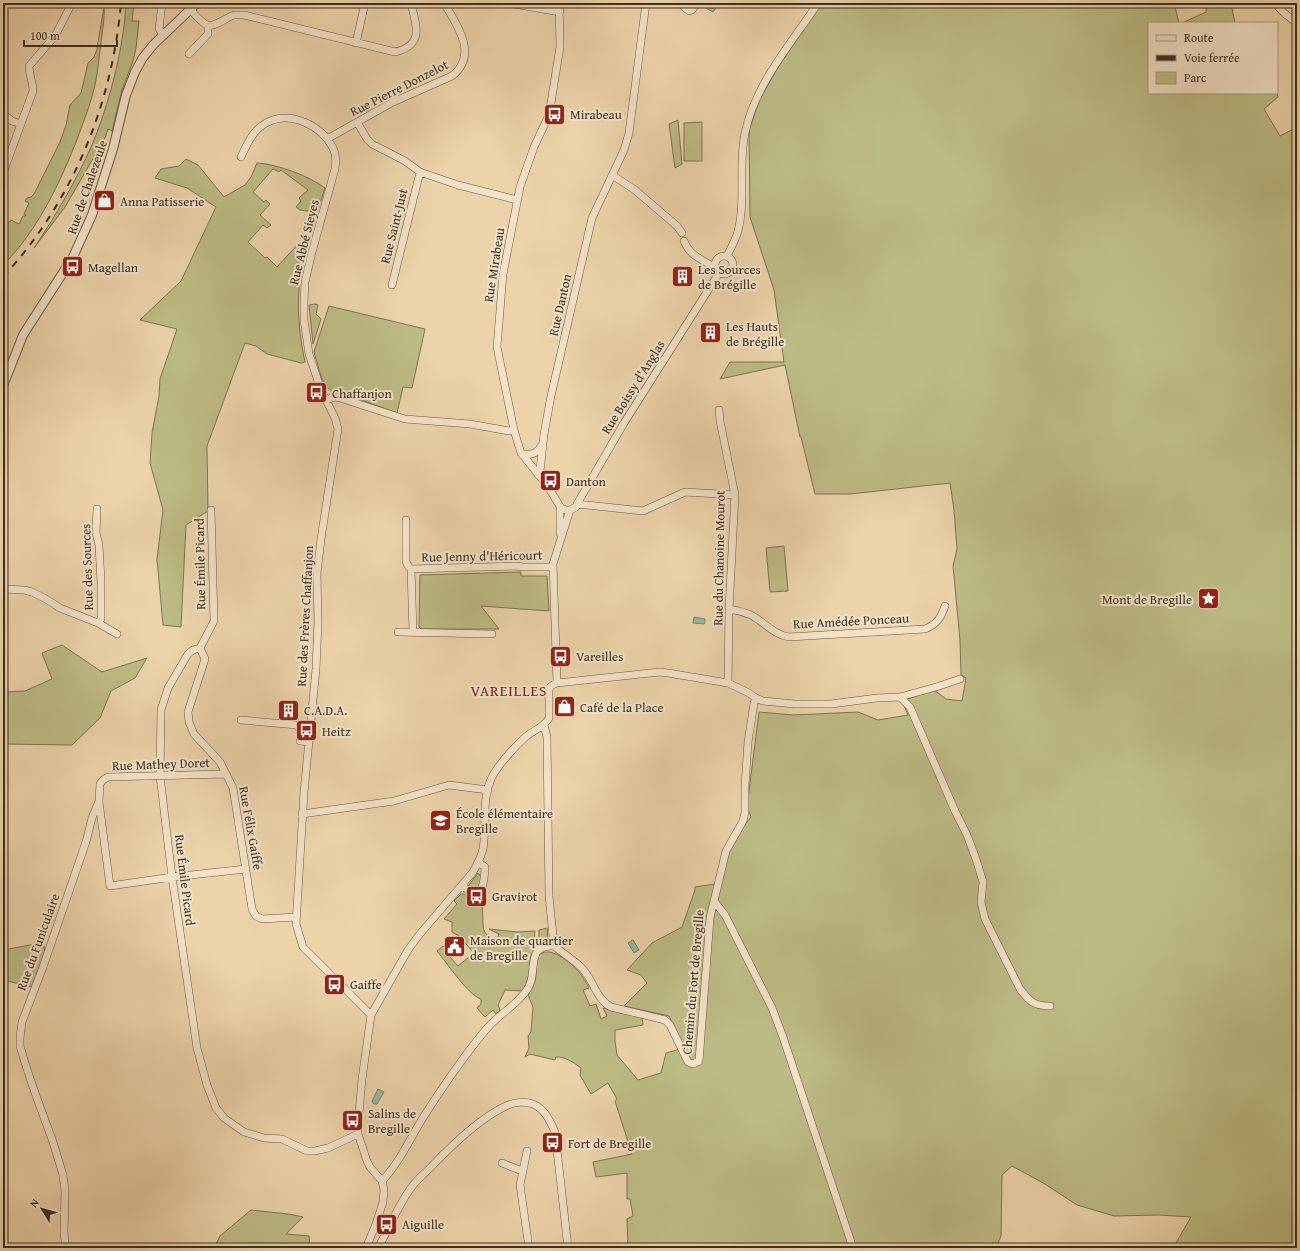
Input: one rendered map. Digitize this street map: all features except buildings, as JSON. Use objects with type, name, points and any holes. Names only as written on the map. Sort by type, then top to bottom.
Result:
[{"type":"street","points":[[3,173],[32,91],[33,84],[29,72],[30,66],[54,36],[72,3]]},
{"type":"street","points":[[162,3],[159,29],[163,34]]},
{"type":"street","name":"Rue de Chalezeule","points":[[3,386],[23,335],[63,274],[84,235],[113,149],[124,102],[131,82],[142,59],[163,34],[197,3]]},
{"type":"street","points":[[356,43],[365,3]]},
{"type":"street","points":[[208,26],[212,26],[235,15],[244,15],[395,52],[404,50],[415,38],[417,31],[411,3]]},
{"type":"street","name":"Rue Pierre Donzelot","points":[[327,139],[393,102],[452,76],[457,72],[464,58],[464,42],[459,28],[444,3]]},
{"type":"street","points":[[509,3],[560,11]]},
{"type":"street","name":"Rue Mirabeau","points":[[559,3],[560,47],[550,115],[534,146],[517,200],[503,274],[497,347],[514,430],[521,454],[565,509]]},
{"type":"street","name":"Rue Danton","points":[[538,475],[540,471],[542,444],[551,396],[592,218],[624,150],[629,133],[646,3]]},
{"type":"street","points":[[684,3],[684,7],[689,11],[694,9],[697,3]]},
{"type":"street","points":[[727,256],[738,231],[740,219],[742,150],[748,120],[759,94],[779,58],[799,32],[818,3]]},
{"type":"street","points":[[1275,3],[1284,13],[1297,23]]},
{"type":"street","points":[[189,54],[208,34],[208,26],[190,10]]},
{"type":"street","points":[[3,114],[12,121],[21,124]]},
{"type":"street","points":[[241,157],[250,138],[266,123],[276,119],[293,118],[316,128],[327,139]]},
{"type":"street","points":[[357,122],[367,139],[372,144],[405,161],[420,172],[458,185],[517,200]]},
{"type":"street","name":"Rue Abbé Sieyes","points":[[309,354],[304,320],[305,282],[335,169],[336,159],[333,148],[327,139]]},
{"type":"street","name":"Rue Saint-Just","points":[[392,285],[420,172]]},
{"type":"street","points":[[612,175],[640,194],[677,226],[682,233]]},
{"type":"street","points":[[684,241],[688,249],[695,256],[716,270],[726,274],[731,271],[733,262],[727,256],[723,255],[715,260],[716,270]]},
{"type":"street","name":"Rue Boissy d'Anglas","points":[[565,509],[576,507],[578,504],[624,423],[716,270]]},
{"type":"street","name":"Rue des Frères Chaffanjon","points":[[309,354],[321,390],[335,418],[338,435],[317,573],[318,622],[316,669],[302,814],[296,924],[303,947],[371,1015]]},
{"type":"street","points":[[327,400],[334,397],[340,398],[404,419],[470,424],[509,431],[514,430]]},
{"type":"street","name":"Rue du Chanoine Mourot","points":[[719,410],[735,495],[729,609],[728,684]]},
{"type":"street","points":[[521,454],[533,454],[537,452],[542,444]]},
{"type":"street","points":[[578,504],[644,511],[685,492],[735,495]]},
{"type":"street","name":"Rue des Sources","points":[[98,508],[96,533],[99,545],[101,582],[100,619],[98,624]]},
{"type":"street","points":[[558,545],[560,527],[565,509]]},
{"type":"street","points":[[557,683],[553,567],[565,509]]},
{"type":"street","name":"Rue Émile Picard","points":[[211,510],[214,621],[200,648],[193,650],[188,654],[168,688],[161,710],[160,776],[172,877],[197,1048],[207,1085],[216,1108],[224,1118],[244,1132],[264,1138],[282,1139],[307,1150],[315,1151],[328,1148],[358,1134]]},
{"type":"street","name":"Rue Jenny d'Héricourt","points":[[406,520],[406,561],[411,569],[413,632]]},
{"type":"street","name":"Rue Jenny d'Héricourt","points":[[411,569],[515,566],[553,567]]},
{"type":"street","name":"Rue des Sources","points":[[3,589],[32,592],[60,608],[98,624],[117,634]]},
{"type":"street","name":"Rue Amédée Ponceau","points":[[729,609],[748,614],[761,621],[774,632],[789,638],[925,629],[938,621],[945,606]]},
{"type":"street","points":[[398,632],[492,634]]},
{"type":"street","name":"Rue Félix Gaiffe","points":[[200,648],[205,659],[188,712],[189,722],[194,734],[220,762],[232,788],[252,909],[256,916],[262,919],[296,917]]},
{"type":"street","points":[[366,1248],[383,1202],[384,1190],[382,1181],[367,1161],[358,1134],[362,1079],[371,1015],[408,950],[473,872],[482,850],[488,790],[493,775],[527,736],[544,724],[549,718],[549,687],[557,683],[660,672],[693,676],[728,684],[740,688],[763,701],[795,704],[831,704],[877,698],[900,697],[960,679]]},
{"type":"street","points":[[900,697],[910,707],[967,835],[983,882],[981,902],[985,920],[1013,977],[1024,994],[1038,1006],[1050,1006]]},
{"type":"street","points":[[714,901],[726,851],[743,821],[746,812],[745,799],[748,742],[756,698]]},
{"type":"street","points":[[241,720],[297,725],[300,730],[300,741],[309,742]]},
{"type":"street","points":[[382,1181],[391,1172],[428,1109],[476,1042],[491,1024],[526,992],[531,984],[535,954],[542,948],[554,946],[549,896],[546,737],[544,724]]},
{"type":"street","name":"Rue Mathey Doret","points":[[100,784],[108,777],[226,774]]},
{"type":"street","name":"Rue du Funiculaire","points":[[66,1248],[64,1234],[65,1190],[63,1175],[25,1063],[20,1046],[20,1038],[22,1022],[53,941],[86,842],[92,818],[99,801],[100,784]]},
{"type":"street","points":[[302,814],[394,801],[449,785],[488,790]]},
{"type":"street","points":[[99,801],[110,886],[172,877],[246,869]]},
{"type":"street","points":[[462,886],[474,892],[478,892],[484,885],[485,867],[478,862]]},
{"type":"street","name":"Chemin du Fort de Bregille","points":[[554,946],[582,968],[605,1003],[611,1007],[662,1019],[668,1022],[685,1060],[693,1064],[698,1061],[700,1057],[710,918],[714,901]]},
{"type":"street","name":"Chemin du Fort de Bregille","points":[[714,901],[725,916],[772,1008],[854,1248]]},
{"type":"street","points":[[378,1248],[393,1216],[414,1184],[444,1152],[477,1124],[507,1105],[519,1102],[532,1104],[542,1110],[549,1118],[554,1132],[568,1248]]},
{"type":"street","points":[[527,1151],[520,1185],[529,1248]]},
{"type":"street","points":[[502,1163],[522,1171]]},
{"type":"green space","points":[[126,3],[134,3],[132,21],[139,21],[133,61],[122,90],[112,131],[108,129],[105,138],[65,207],[34,248],[72,185],[97,132],[107,104],[118,61],[124,29]]},
{"type":"green space","points":[[821,3],[1174,3],[1179,22],[1148,22],[1148,94],[1277,94],[1278,97],[1264,109],[1280,136],[1297,127],[1297,1248],[1173,1248],[1191,1217],[1159,1215],[1114,1216],[1077,1205],[1045,1184],[1012,1166],[1002,1175],[1001,1236],[996,1248],[628,1248],[627,1219],[633,1216],[630,1199],[627,1199],[627,1173],[596,1177],[593,1162],[632,1154],[615,1101],[617,1099],[608,1083],[591,1094],[580,1075],[581,1068],[569,1060],[556,1057],[555,1060],[530,1054],[525,1057],[529,1048],[528,1036],[531,1032],[533,1007],[528,995],[535,981],[538,957],[542,953],[547,952],[560,956],[579,972],[589,988],[583,990],[590,1006],[596,1004],[601,1019],[607,1016],[603,1008],[642,1017],[643,1025],[615,1030],[617,1055],[638,1080],[661,1073],[666,1053],[677,1050],[683,1046],[669,1016],[624,1006],[647,983],[641,975],[627,970],[652,943],[682,927],[695,887],[714,884],[714,897],[725,859],[737,834],[751,817],[747,807],[759,712],[793,715],[858,712],[878,720],[908,715],[902,701],[934,690],[946,699],[962,701],[966,678],[961,675],[960,640],[953,566],[957,549],[950,483],[850,494],[815,494],[800,437],[785,365],[720,379],[730,362],[784,362],[774,290],[750,217],[749,130],[760,99],[785,55]]},
{"type":"green space","points":[[1213,3],[1231,3],[1235,22],[1184,22],[1206,12],[1206,5]]},
{"type":"green space","points":[[104,7],[95,85],[78,137],[64,171],[47,205],[27,237],[3,265],[3,228],[11,220],[19,224],[23,216],[26,215],[24,214],[29,203],[25,201],[34,194],[60,142],[66,125],[70,105],[81,93],[88,63],[94,57],[97,49]]},
{"type":"green space","points":[[678,120],[682,164],[675,168],[669,124]]},
{"type":"green space","points":[[702,122],[702,161],[684,161],[684,123]]},
{"type":"green space","points":[[186,159],[198,165],[224,197],[245,185],[251,177],[257,163],[292,171],[325,188],[316,212],[300,210],[296,207],[301,201],[299,198],[308,190],[281,170],[279,172],[273,169],[253,192],[264,202],[266,200],[270,204],[260,215],[271,225],[267,228],[263,225],[248,242],[277,267],[299,243],[306,250],[300,278],[298,306],[300,334],[305,362],[301,363],[267,354],[256,346],[245,343],[207,446],[208,511],[186,525],[181,627],[163,625],[157,559],[163,510],[150,463],[152,433],[159,396],[160,379],[177,329],[140,320],[181,281],[216,207],[187,188],[155,178],[161,169],[179,166]]},
{"type":"green space","points":[[309,305],[318,305],[316,314],[321,319],[313,344]]},
{"type":"green space","points":[[329,306],[425,329],[412,388],[403,387],[397,413],[332,391],[325,386],[314,352]]},
{"type":"green space","points":[[784,546],[788,591],[770,592],[766,548]]},
{"type":"green space","points":[[521,572],[521,576],[547,576],[549,611],[481,606],[499,629],[421,629],[419,627],[420,575]]},
{"type":"green space","points":[[62,645],[102,672],[147,658],[135,678],[111,691],[100,718],[72,745],[3,744],[3,692],[25,691],[52,679],[42,653]]},
{"type":"green space","points":[[478,873],[482,878],[481,883],[475,889],[468,887],[469,885]]},
{"type":"green space","points":[[461,894],[474,897],[481,902],[484,931],[488,936],[496,941],[499,934],[489,929],[517,932],[535,931],[534,940],[536,947],[530,958],[529,980],[523,991],[505,990],[498,1005],[500,1010],[496,1014],[493,1010],[485,1017],[477,1008],[481,1004],[481,999],[470,992],[437,951],[443,946],[446,949],[444,950],[458,966],[474,953],[459,936],[452,932],[452,922],[444,919],[457,904],[454,901]]},
{"type":"green space","points":[[547,928],[548,940],[547,942],[541,943],[539,938],[539,930]]},
{"type":"green space","points":[[41,943],[42,947],[45,947],[44,958],[33,987],[7,981],[3,950]]},
{"type":"green space","points":[[251,1210],[303,1217],[286,1234],[309,1236],[310,1248],[214,1248],[220,1236]]},
{"type":"shaded area","points":[[710,3],[719,3],[713,12],[706,8]]},
{"type":"shaded area","points":[[694,617],[705,619],[704,624],[693,623]]},
{"type":"shaded area","points":[[633,940],[639,950],[634,953],[628,943]]},
{"type":"shaded area","points":[[378,1089],[384,1092],[377,1104],[374,1104],[372,1101]]},
{"type":"railway","points":[[3,277],[28,248],[50,216],[69,184],[85,150],[109,78],[121,3]]},
{"type":"place","name":"Mirabeau","points":[[554,114]]},
{"type":"place","name":"Anna Patisserie","points":[[105,201]]},
{"type":"place","name":"Magellan","points":[[72,267]]},
{"type":"place","name":"Les Sources de Brégille","points":[[682,276]]},
{"type":"place","name":"Les Hauts de Brégille","points":[[710,333]]},
{"type":"place","name":"Chaffanjon","points":[[317,393]]},
{"type":"place","name":"Danton","points":[[551,481]]},
{"type":"place","name":"Mont de Bregille","points":[[1208,599]]},
{"type":"place","name":"Vareilles","points":[[560,656]]},
{"type":"place","name":"Café de la Place","points":[[565,707]]},
{"type":"place","name":"C.A.D.A.","points":[[289,710]]},
{"type":"place","name":"Heitz","points":[[306,731]]},
{"type":"place","name":"École élémentaire Bregille","points":[[440,820]]},
{"type":"place","name":"Gravirot","points":[[477,896]]},
{"type":"place","name":"Maison de quartier de Bregille","points":[[455,947]]},
{"type":"place","name":"Gaiffe","points":[[335,984]]},
{"type":"place","name":"Salins de Bregille","points":[[353,1120]]},
{"type":"place","name":"Fort de Bregille","points":[[552,1143]]},
{"type":"place","name":"Aiguille","points":[[386,1224]]},
{"type":"district","name":"VAREILLES","points":[[509,690]]}]
